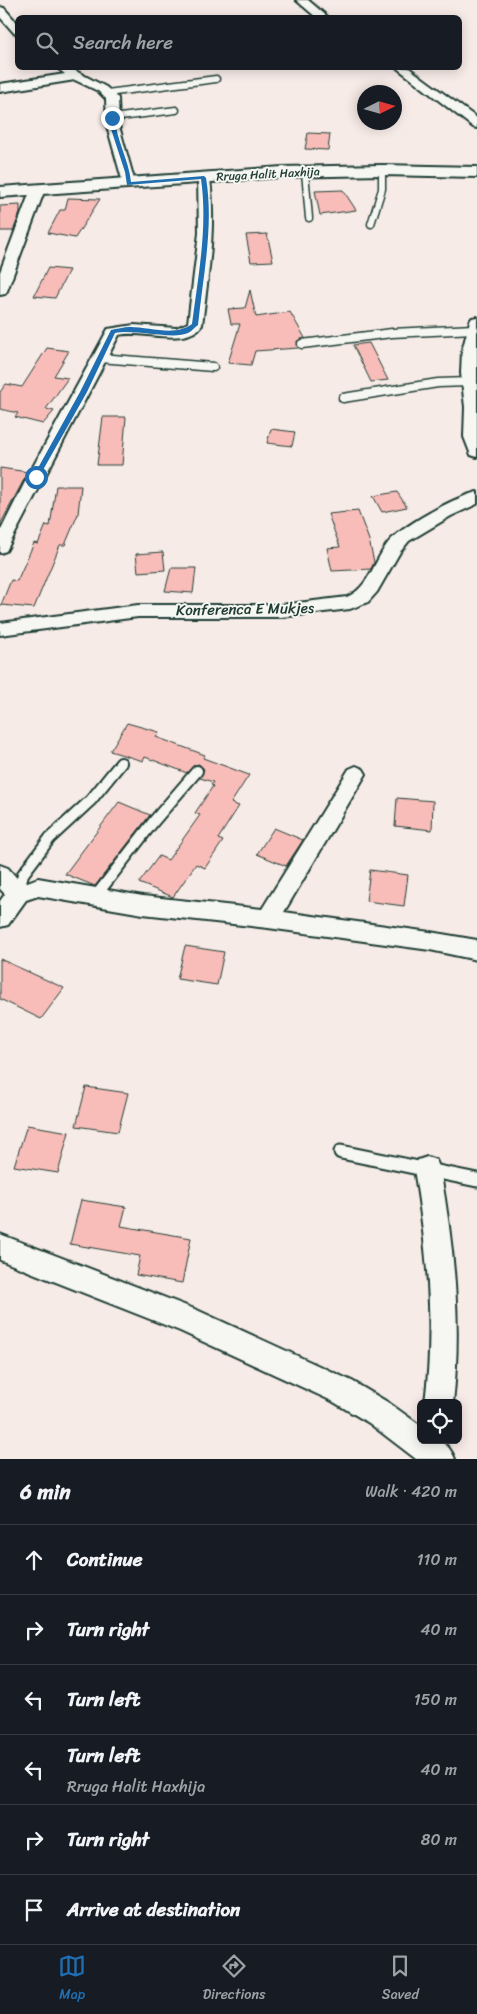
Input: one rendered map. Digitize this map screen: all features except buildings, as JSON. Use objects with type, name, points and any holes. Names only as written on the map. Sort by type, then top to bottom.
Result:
[{"type":"street","points":[[303,1],[322,0]]},
{"type":"street","points":[[303,1],[320,15]]},
{"type":"street","points":[[0,10],[15,28]]},
{"type":"street","points":[[0,33],[15,31]]},
{"type":"street","points":[[66,70],[107,92],[112,98],[113,126],[128,172],[129,184]]},
{"type":"street","points":[[405,70],[477,124]]},
{"type":"street","points":[[0,88],[76,76]]},
{"type":"street","name":"Rruga Halit Haxhija","points":[[0,192],[305,172],[382,170],[477,172]]},
{"type":"street","points":[[0,547],[113,332],[120,329],[186,332],[195,325],[206,230],[204,178]]},
{"type":"street","points":[[0,291],[38,189]]},
{"type":"street","points":[[476,325],[468,353],[469,382],[473,408],[472,436],[477,452]]},
{"type":"street","name":"Konferenca E Mukjes","points":[[0,628],[138,611],[281,611],[350,603],[362,598],[371,588],[393,549],[403,537],[445,512],[477,497]]},
{"type":"street","points":[[268,919],[356,774]]},
{"type":"street","points":[[0,874],[18,894]]},
{"type":"street","points":[[0,918],[18,894],[38,887],[170,908],[430,941],[477,950]]},
{"type":"street","points":[[427,1169],[437,1231],[444,1310],[443,1368],[439,1399]]},
{"type":"street","points":[[0,1247],[187,1320],[311,1376],[342,1391],[379,1413],[428,1448]]},
{"type":"lane","points":[[107,92],[216,79]]},
{"type":"lane","points":[[112,118],[176,110]]},
{"type":"lane","points":[[371,224],[382,189],[382,170]]},
{"type":"lane","points":[[305,172],[309,218]]},
{"type":"lane","points":[[302,344],[476,325]]},
{"type":"lane","points":[[100,358],[213,367]]},
{"type":"lane","points":[[343,398],[438,383],[469,382]]},
{"type":"lane","points":[[18,894],[23,874],[50,838],[91,800],[121,763]]},
{"type":"lane","points":[[95,897],[154,821],[197,772]]},
{"type":"lane","points":[[341,1152],[477,1180]]},
{"type":"route","points":[[36,477],[84,392],[113,332],[128,328],[186,332],[195,325],[207,214],[204,178],[129,184],[128,172],[112,118]]}]
